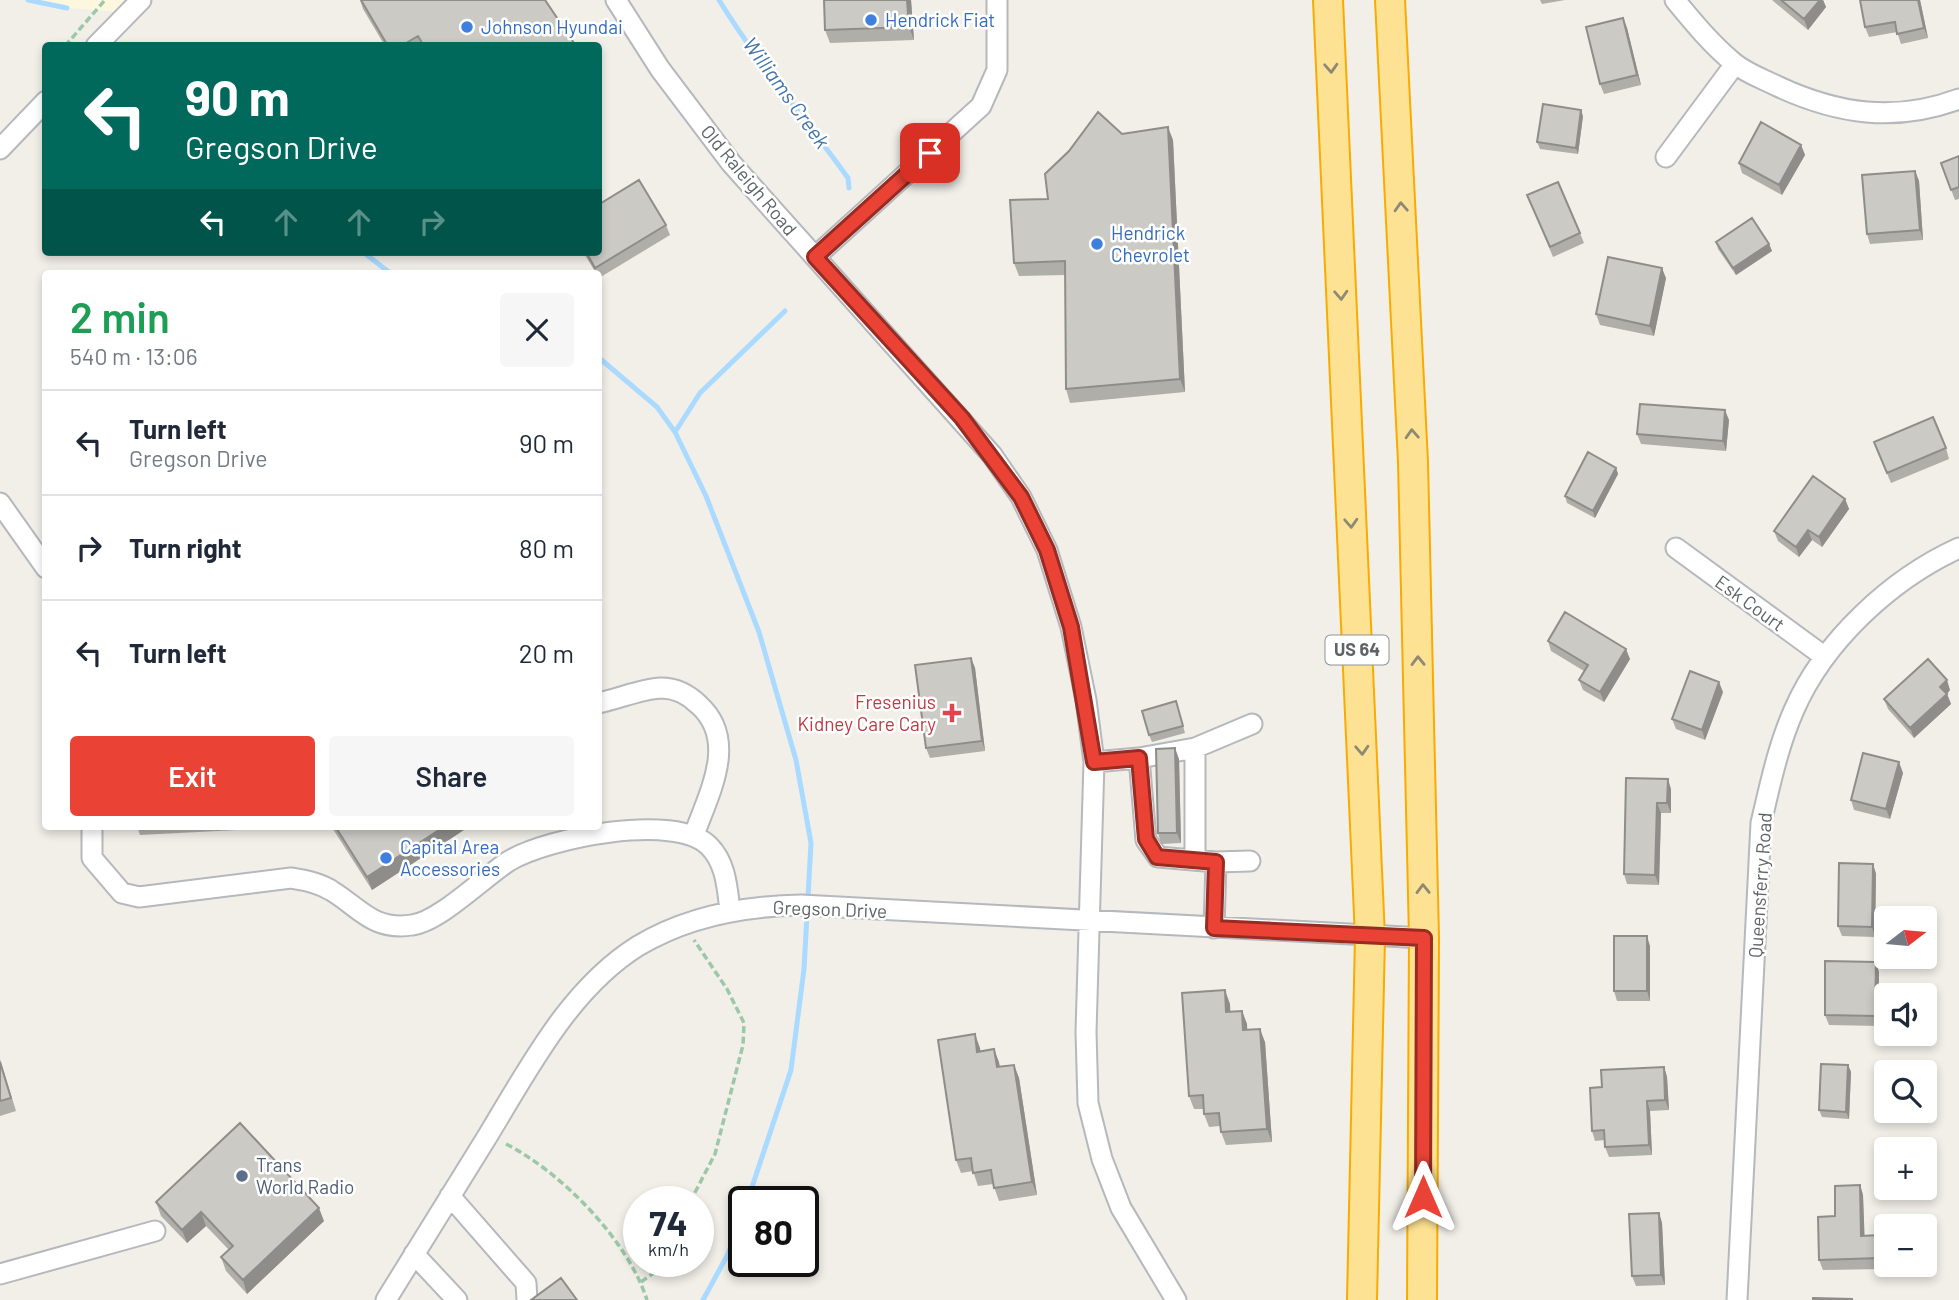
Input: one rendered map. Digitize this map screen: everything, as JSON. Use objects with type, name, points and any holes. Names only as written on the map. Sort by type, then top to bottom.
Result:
[{"type":"highway","name":"US 64","points":[[1328,0],[1370,937],[1362,1300]]},
{"type":"highway","name":"US 64","points":[[1390,0],[1413,461],[1424,938],[1422,1300]]},
{"type":"street","points":[[100,42],[141,0]]},
{"type":"street","name":"Old Raleigh Road","points":[[616,0],[660,69],[716,143],[815,257],[962,418],[1021,497],[1047,550],[1071,627],[1094,762],[1086,1032],[1088,1103],[1102,1159],[1121,1208],[1176,1300]]},
{"type":"street","points":[[815,257],[981,106],[997,70],[997,0]]},
{"type":"street","points":[[1675,0],[1735,64],[1788,92],[1839,110],[1864,114],[1917,112],[1959,99]]},
{"type":"street","points":[[1666,157],[1735,64]]},
{"type":"street","points":[[0,149],[42,105]]},
{"type":"street","points":[[0,503],[42,559]]},
{"type":"street","name":"Esk Court","points":[[1676,548],[1825,657]]},
{"type":"street","name":"Queensferry Road","points":[[1737,1300],[1761,823],[1774,769],[1794,709],[1825,657],[1881,600],[1911,574],[1959,548]]},
{"type":"street","points":[[602,703],[662,688],[678,691],[704,709],[718,737],[720,752],[716,773],[694,835]]},
{"type":"street","points":[[1094,762],[1163,772],[1195,748],[1252,724]]},
{"type":"street","points":[[1163,772],[1195,748]]},
{"type":"street","points":[[1163,772],[1169,801],[1170,825],[1195,860]]},
{"type":"street","points":[[1163,772],[1169,801],[1170,825]]},
{"type":"street","points":[[1170,825],[1146,839],[1157,857],[1216,862],[1250,861]]},
{"type":"street","points":[[92,830],[92,858],[102,874],[122,892],[152,897],[291,878],[331,890],[362,915],[397,926],[415,925],[435,917],[511,860],[543,846],[584,834],[631,830],[694,835],[720,859],[730,910]]},
{"type":"street","points":[[1214,928],[1216,862]]},
{"type":"street","name":"Gregson Drive","points":[[386,1300],[526,1074],[581,995],[638,947],[680,926],[730,910],[768,906],[1424,938]]},
{"type":"street","points":[[450,1196],[526,1283],[527,1300]]},
{"type":"street","points":[[0,1274],[155,1231]]},
{"type":"street","points":[[415,1254],[457,1300]]},
{"type":"path","points":[[68,42],[105,0]]},
{"type":"path","points":[[693,938],[727,989],[744,1023],[743,1045],[715,1154],[698,1186]]},
{"type":"path","points":[[506,1144],[548,1170],[585,1202],[641,1282],[647,1300]]},
{"type":"path","points":[[641,1282],[649,1277]]},
{"type":"shaded area","points":[[28,0],[132,0],[119,12],[67,8]]},
{"type":"building","name":"Johnson Hyundai","points":[[361,0],[545,0],[573,42],[422,42],[418,36],[408,42],[386,42]]},
{"type":"building","name":"Hendrick Fiat","points":[[824,0],[907,0],[909,27],[825,30]]},
{"type":"building","points":[[1781,0],[1820,0],[1804,19]]},
{"type":"building","points":[[1860,0],[1918,0],[1924,28],[1897,34],[1895,22],[1865,27]]},
{"type":"building","points":[[1623,18],[1637,75],[1600,84],[1586,27]]},
{"type":"building","points":[[1543,104],[1581,110],[1576,148],[1537,142]]},
{"type":"building","name":"Hendrick Chevrolet","points":[[1098,112],[1122,134],[1168,127],[1180,379],[1066,389],[1065,261],[1014,263],[1010,200],[1048,199],[1045,174],[1069,151]]},
{"type":"building","points":[[1761,122],[1801,145],[1779,185],[1739,163]]},
{"type":"building","points":[[1959,156],[1959,187],[1951,190],[1941,163]]},
{"type":"building","points":[[1915,171],[1920,230],[1867,234],[1862,175]]},
{"type":"building","points":[[639,180],[666,225],[595,268],[588,256],[602,256],[602,203]]},
{"type":"building","points":[[1558,182],[1580,233],[1550,247],[1527,195]]},
{"type":"building","points":[[1752,218],[1769,244],[1733,268],[1716,242]]},
{"type":"building","points":[[1608,257],[1662,268],[1650,326],[1596,314]]},
{"type":"building","points":[[1640,404],[1725,410],[1723,441],[1637,434]]},
{"type":"building","points":[[1933,417],[1946,448],[1887,473],[1874,442]]},
{"type":"building","points":[[1588,452],[1616,468],[1593,511],[1565,496]]},
{"type":"building","points":[[1813,476],[1845,499],[1819,537],[1808,530],[1796,547],[1774,531]]},
{"type":"building","points":[[1565,612],[1626,649],[1600,692],[1579,680],[1588,665],[1548,641]]},
{"type":"building","name":"Fresenius Kidney Care Cary","points":[[971,658],[982,741],[926,748],[915,665]]},
{"type":"building","points":[[1928,659],[1947,680],[1940,687],[1947,694],[1910,728],[1884,699]]},
{"type":"building","points":[[1690,671],[1719,682],[1702,730],[1672,719]]},
{"type":"building","points":[[1176,701],[1183,726],[1149,735],[1142,711]]},
{"type":"building","points":[[1175,748],[1177,833],[1158,833],[1156,749]]},
{"type":"building","points":[[1863,753],[1899,762],[1886,809],[1851,800]]},
{"type":"building","points":[[1626,778],[1668,779],[1667,803],[1657,803],[1655,875],[1624,874]]},
{"type":"building","points":[[338,830],[439,830],[367,877]]},
{"type":"building","points":[[1839,863],[1873,864],[1872,927],[1838,926]]},
{"type":"building","points":[[1614,936],[1647,936],[1647,991],[1614,991]]},
{"type":"building","points":[[1825,961],[1874,962],[1874,1016],[1825,1015]]},
{"type":"building","points":[[1225,990],[1226,1012],[1242,1011],[1243,1030],[1260,1029],[1267,1129],[1221,1132],[1219,1113],[1204,1114],[1203,1095],[1189,1096],[1182,993]]},
{"type":"building","points":[[975,1034],[977,1052],[994,1049],[997,1067],[1014,1065],[1032,1182],[994,1188],[991,1170],[973,1173],[971,1158],[956,1160],[938,1040]]},
{"type":"building","points":[[0,1062],[11,1098],[0,1101]]},
{"type":"building","points":[[1821,1064],[1848,1065],[1846,1112],[1819,1110]]},
{"type":"building","points":[[1664,1067],[1665,1100],[1647,1101],[1649,1145],[1605,1147],[1604,1130],[1592,1131],[1590,1088],[1602,1087],[1601,1070]]},
{"type":"building","name":"Trans World Radio","points":[[240,1123],[319,1208],[243,1280],[221,1257],[233,1246],[201,1212],[182,1230],[156,1202]]},
{"type":"building","points":[[1860,1185],[1861,1236],[1874,1235],[1874,1258],[1819,1260],[1818,1217],[1835,1216],[1835,1186]]},
{"type":"building","points":[[1659,1213],[1661,1275],[1632,1276],[1629,1214]]},
{"type":"building","points":[[561,1278],[577,1300],[531,1300]]},
{"type":"building","points":[[1852,1299],[1852,1300],[1813,1300]]},
{"type":"waterway","points":[[28,0],[67,8]]},
{"type":"waterway","name":"Williams Creek","points":[[719,0],[765,68],[848,178],[849,188]]},
{"type":"waterway","points":[[368,256],[386,270]]},
{"type":"waterway","name":"Williams Creek","points":[[675,432],[700,393],[785,311]]},
{"type":"waterway","points":[[602,360],[657,407],[675,432],[706,496],[759,632],[796,760],[811,843],[804,969],[791,1070],[752,1186]]},
{"type":"waterway","points":[[703,1300],[728,1254]]},
{"type":"place","name":"Hendrick Fiat","points":[[871,20]]},
{"type":"place","name":"Johnson Hyundai","points":[[467,27]]},
{"type":"place","name":"Hendrick Chevrolet","points":[[1097,244]]},
{"type":"place","name":"Fresenius Kidney Care Cary","points":[[952,713]]},
{"type":"place","name":"Capital Area Accessories","points":[[386,858]]},
{"type":"place","name":"Trans World Radio","points":[[242,1176]]},
{"type":"route","points":[[930,153],[815,257],[962,418],[1021,497],[1047,550],[1071,627],[1086,700],[1094,762],[1139,758],[1146,839],[1157,857],[1216,862],[1214,928],[1424,938],[1423,1197]]}]
